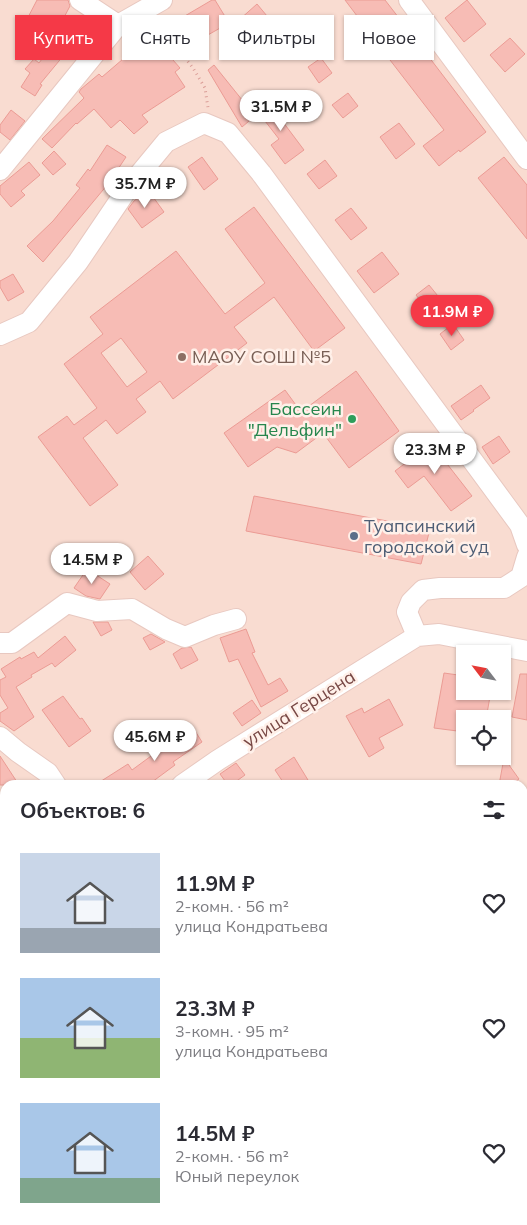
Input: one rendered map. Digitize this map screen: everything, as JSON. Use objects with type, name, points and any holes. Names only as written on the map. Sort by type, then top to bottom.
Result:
[{"type":"street","points":[[80,0],[118,25]]},
{"type":"street","points":[[409,0],[527,159]]},
{"type":"street","points":[[0,170],[118,25],[156,3]]},
{"type":"street","points":[[0,335],[29,322],[78,262],[128,188],[166,142],[204,123],[228,133],[261,173],[520,525],[527,545]]},
{"type":"street","points":[[527,556],[521,577],[504,588],[440,588],[423,590],[411,602],[407,612],[417,636],[439,634],[527,651]]},
{"type":"street","points":[[0,643],[12,643],[67,603],[97,611],[132,609],[166,629],[185,637],[214,625],[236,619]]},
{"type":"street","name":"улица Герцена","points":[[189,780],[218,760],[417,636]]},
{"type":"street","points":[[0,737],[48,773],[53,780]]},
{"type":"path","points":[[156,3],[179,50],[206,88],[208,110]]},
{"type":"shaded area","points":[[0,0],[527,0],[527,780],[0,780]]},
{"type":"building","points":[[37,0],[68,0],[70,6],[65,15],[29,15]]},
{"type":"building","points":[[215,0],[224,15],[219,15],[219,29],[209,34],[209,15],[186,15]]},
{"type":"building","points":[[345,0],[385,0],[397,15],[356,15]]},
{"type":"building","points":[[467,0],[486,24],[464,42],[445,18]]},
{"type":"building","points":[[257,4],[266,15],[245,15]]},
{"type":"building","points":[[510,38],[525,54],[505,72],[490,55]]},
{"type":"building","points":[[33,60],[39,63],[41,60],[59,60],[40,84],[42,85],[35,96],[21,87],[30,73],[25,69]]},
{"type":"building","points":[[122,60],[173,60],[180,68],[175,72],[185,87],[142,115],[148,122],[134,134],[120,120],[111,128],[94,109],[76,123],[52,148],[42,139],[84,98],[79,92],[81,89],[99,74],[102,77]]},
{"type":"building","points":[[318,60],[322,60],[332,73],[319,83],[308,67]]},
{"type":"building","points":[[390,60],[431,60],[486,132],[439,166],[423,146],[444,130]]},
{"type":"building","points":[[214,65],[255,116],[242,127],[208,70]]},
{"type":"building","points":[[348,93],[358,106],[343,118],[332,105]]},
{"type":"building","points":[[275,99],[289,117],[283,122],[304,150],[285,164],[271,145],[279,139],[258,112]]},
{"type":"building","points":[[11,110],[25,121],[10,140],[0,132],[0,125]]},
{"type":"building","points":[[399,123],[415,144],[396,159],[380,137]]},
{"type":"building","points":[[107,145],[126,157],[108,184],[43,262],[27,246],[53,221],[80,188],[76,185],[88,169],[90,171]]},
{"type":"building","points":[[54,151],[66,164],[53,175],[42,163]]},
{"type":"building","points":[[202,157],[218,179],[204,190],[188,167]]},
{"type":"building","points":[[504,157],[527,185],[527,239],[478,178]]},
{"type":"building","points":[[325,160],[337,176],[319,189],[307,174]]},
{"type":"building","points":[[29,162],[40,175],[21,191],[25,195],[11,207],[0,194],[0,186]]},
{"type":"building","points":[[148,190],[164,212],[142,228],[128,209],[134,201]]},
{"type":"building","name":"МАОУ СОШ №5","points":[[254,207],[345,328],[314,351],[274,297],[234,327],[247,343],[173,399],[160,381],[136,399],[146,412],[117,434],[106,420],[83,438],[118,485],[90,506],[38,437],[67,416],[74,425],[97,408],[64,364],[103,334],[90,317],[176,251],[225,314],[265,283],[225,229]],"holes":[[[121,338],[147,372],[127,387],[101,353]]]},
{"type":"building","points":[[351,208],[367,228],[351,240],[335,220]]},
{"type":"building","points":[[382,252],[399,274],[374,293],[357,271]]},
{"type":"building","points":[[13,274],[24,292],[8,301],[0,287],[0,281]]},
{"type":"building","points":[[429,285],[442,301],[429,312],[416,295]]},
{"type":"building","points":[[453,324],[464,340],[451,350],[440,334]]},
{"type":"building","points":[[356,371],[399,431],[349,468],[323,433],[296,453],[277,447],[248,467],[224,433],[285,390],[301,412]]},
{"type":"building","points":[[481,385],[490,398],[461,420],[451,406]]},
{"type":"building","points":[[499,436],[510,452],[493,464],[482,447]]},
{"type":"building","points":[[437,439],[450,456],[444,460],[472,496],[451,511],[424,476],[408,488],[395,471]]},
{"type":"building","name":"Туапсинский городской суд","points":[[254,496],[430,529],[421,564],[246,531]]},
{"type":"building","points":[[148,556],[164,574],[145,590],[130,572]]},
{"type":"building","points":[[87,569],[110,584],[100,599],[86,596],[74,588]]},
{"type":"building","points":[[93,622],[108,622],[112,630],[101,636]]},
{"type":"building","points":[[246,629],[255,652],[252,653],[268,685],[280,678],[288,691],[261,707],[238,659],[229,662],[220,638]]},
{"type":"building","points":[[151,634],[165,642],[150,650],[143,638]]},
{"type":"building","points":[[65,636],[76,650],[55,667],[52,663],[31,675],[32,677],[16,687],[34,717],[14,731],[0,721],[0,713],[8,708],[0,695],[0,680],[6,677],[1,669],[20,657],[21,659],[34,652],[38,658]]},
{"type":"building","points":[[191,647],[198,660],[181,669],[173,654],[182,648]]},
{"type":"building","points":[[444,673],[456,675],[456,700],[489,700],[488,710],[456,710],[456,731],[434,728]]},
{"type":"building","points":[[520,674],[527,674],[527,720],[512,717]]},
{"type":"building","points":[[63,696],[91,731],[69,747],[42,710]]},
{"type":"building","points":[[389,699],[403,725],[379,738],[384,748],[369,757],[346,716],[362,708],[364,713]]},
{"type":"building","points":[[252,700],[261,713],[242,726],[233,713]]},
{"type":"building","points":[[192,726],[202,742],[173,762],[175,765],[155,780],[103,780],[128,764],[132,770]]},
{"type":"building","points":[[0,756],[16,780],[0,780]]},
{"type":"building","points":[[294,757],[308,780],[282,780],[275,770]]},
{"type":"building","points":[[236,763],[245,775],[238,780],[224,780],[220,774]]},
{"type":"building","points":[[503,765],[509,765],[519,779],[500,780]]},
{"type":"place","name":"МАОУ СОШ №5","points":[[182,357]]},
{"type":"place","name":"Бассеин \"Дельфин\"","points":[[352,419]]},
{"type":"place","name":"Туапсинский городской суд","points":[[354,536]]}]
